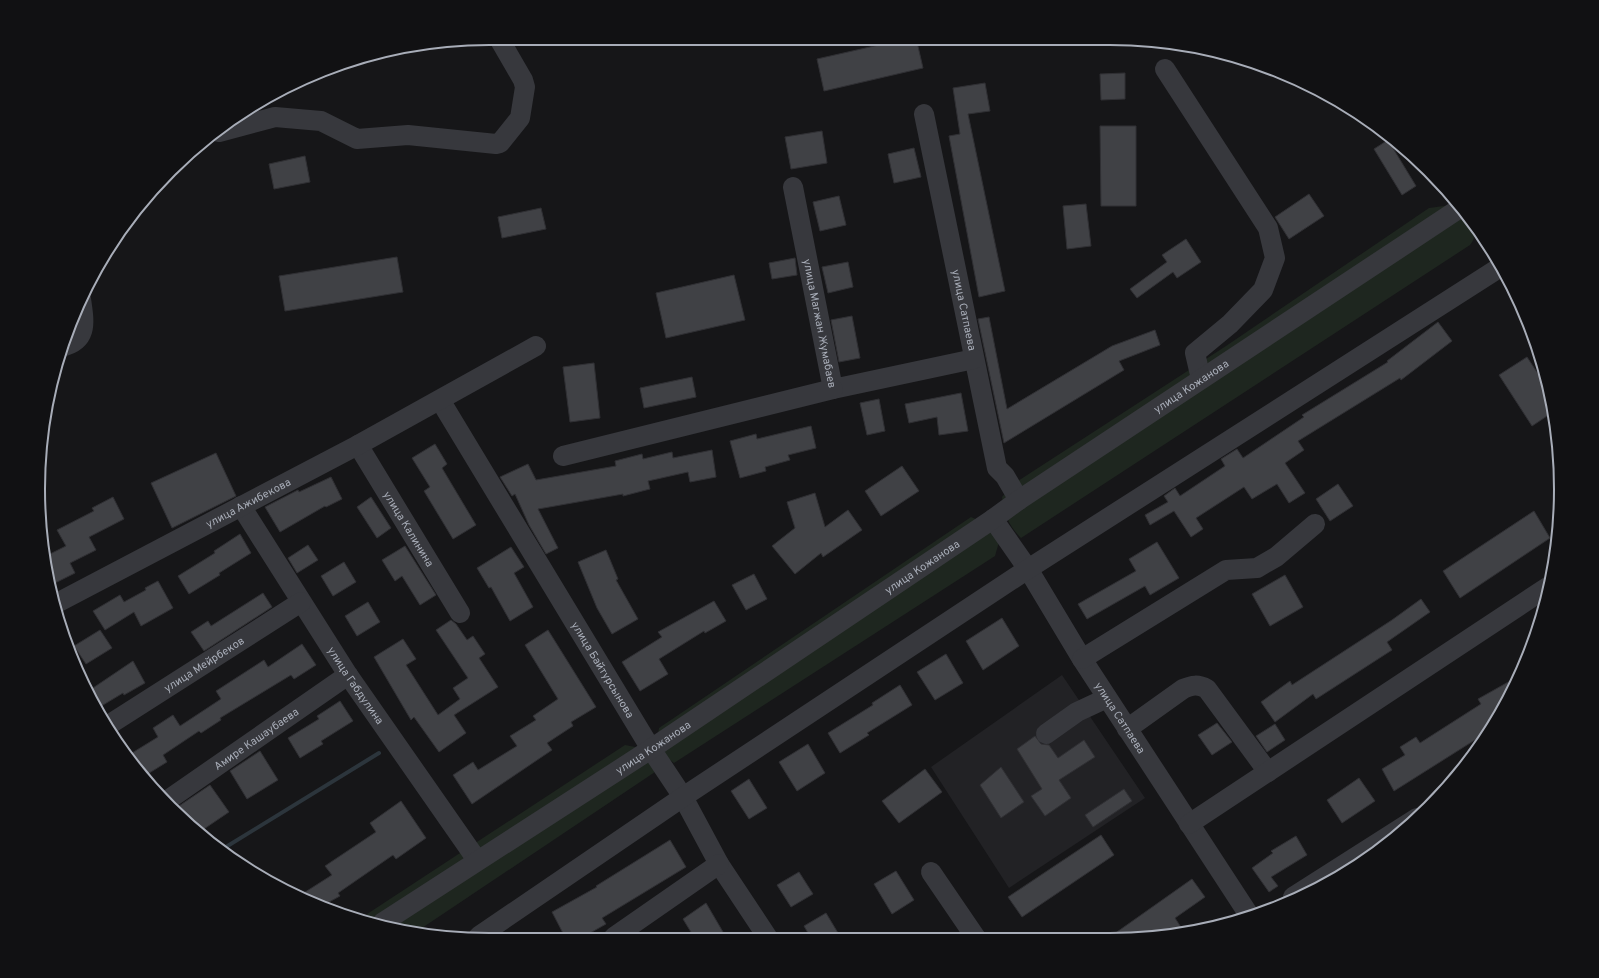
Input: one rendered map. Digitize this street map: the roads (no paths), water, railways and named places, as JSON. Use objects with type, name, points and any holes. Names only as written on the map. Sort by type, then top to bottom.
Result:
[{"type":"street","points":[[230,129],[275,117],[321,121],[357,139],[408,135],[472,143],[500,143],[520,118],[525,87],[523,80],[503,45]]},
{"type":"street","points":[[1165,68],[1268,228],[1275,258],[1263,290],[1230,324],[1195,353],[1201,379]]},
{"type":"street","name":"улица Сатпаева","points":[[924,114],[997,468],[1005,476],[1018,500]]},
{"type":"street","name":"улица Магжан Жумабаев","points":[[793,187],[833,389],[974,359]]},
{"type":"street","name":"улица Кожанова","points":[[386,921],[651,748],[993,519],[1018,500],[1456,211]]},
{"type":"street","points":[[488,933],[683,797],[1028,569],[1496,270]]},
{"type":"street","points":[[70,343],[76,340],[84,328],[82,312]]},
{"type":"street","name":"улица Ажибекова","points":[[59,602],[358,445],[536,346]]},
{"type":"street","points":[[563,456],[833,389]]},
{"type":"street","name":"улица Байтурсынова","points":[[440,400],[651,748],[683,797],[720,864],[765,933]]},
{"type":"street","name":"улица Калинина","points":[[358,445],[460,613]]},
{"type":"street","name":"улица Габдулина","points":[[241,506],[348,675],[477,860]]},
{"type":"street","name":"улица Сатпаева","points":[[993,519],[1028,569],[1082,659],[1246,911]]},
{"type":"street","points":[[1082,659],[1226,570],[1257,568],[1276,557],[1315,524]]},
{"type":"street","points":[[1189,824],[1542,591]]},
{"type":"street","name":"улица Мейрбеков","points":[[112,723],[301,602]]},
{"type":"street","name":"Амире Кашаубаева","points":[[170,798],[348,675]]},
{"type":"street","points":[[1127,729],[1183,689],[1193,685],[1202,686],[1207,688],[1268,772]]},
{"type":"street","points":[[1046,734],[1077,712],[1107,698]]},
{"type":"street","points":[[1319,881],[1374,845]]},
{"type":"street","points":[[620,933],[720,864]]},
{"type":"street","points":[[931,872],[973,933]]},
{"type":"waterway","points":[[227,847],[379,753]]}]
